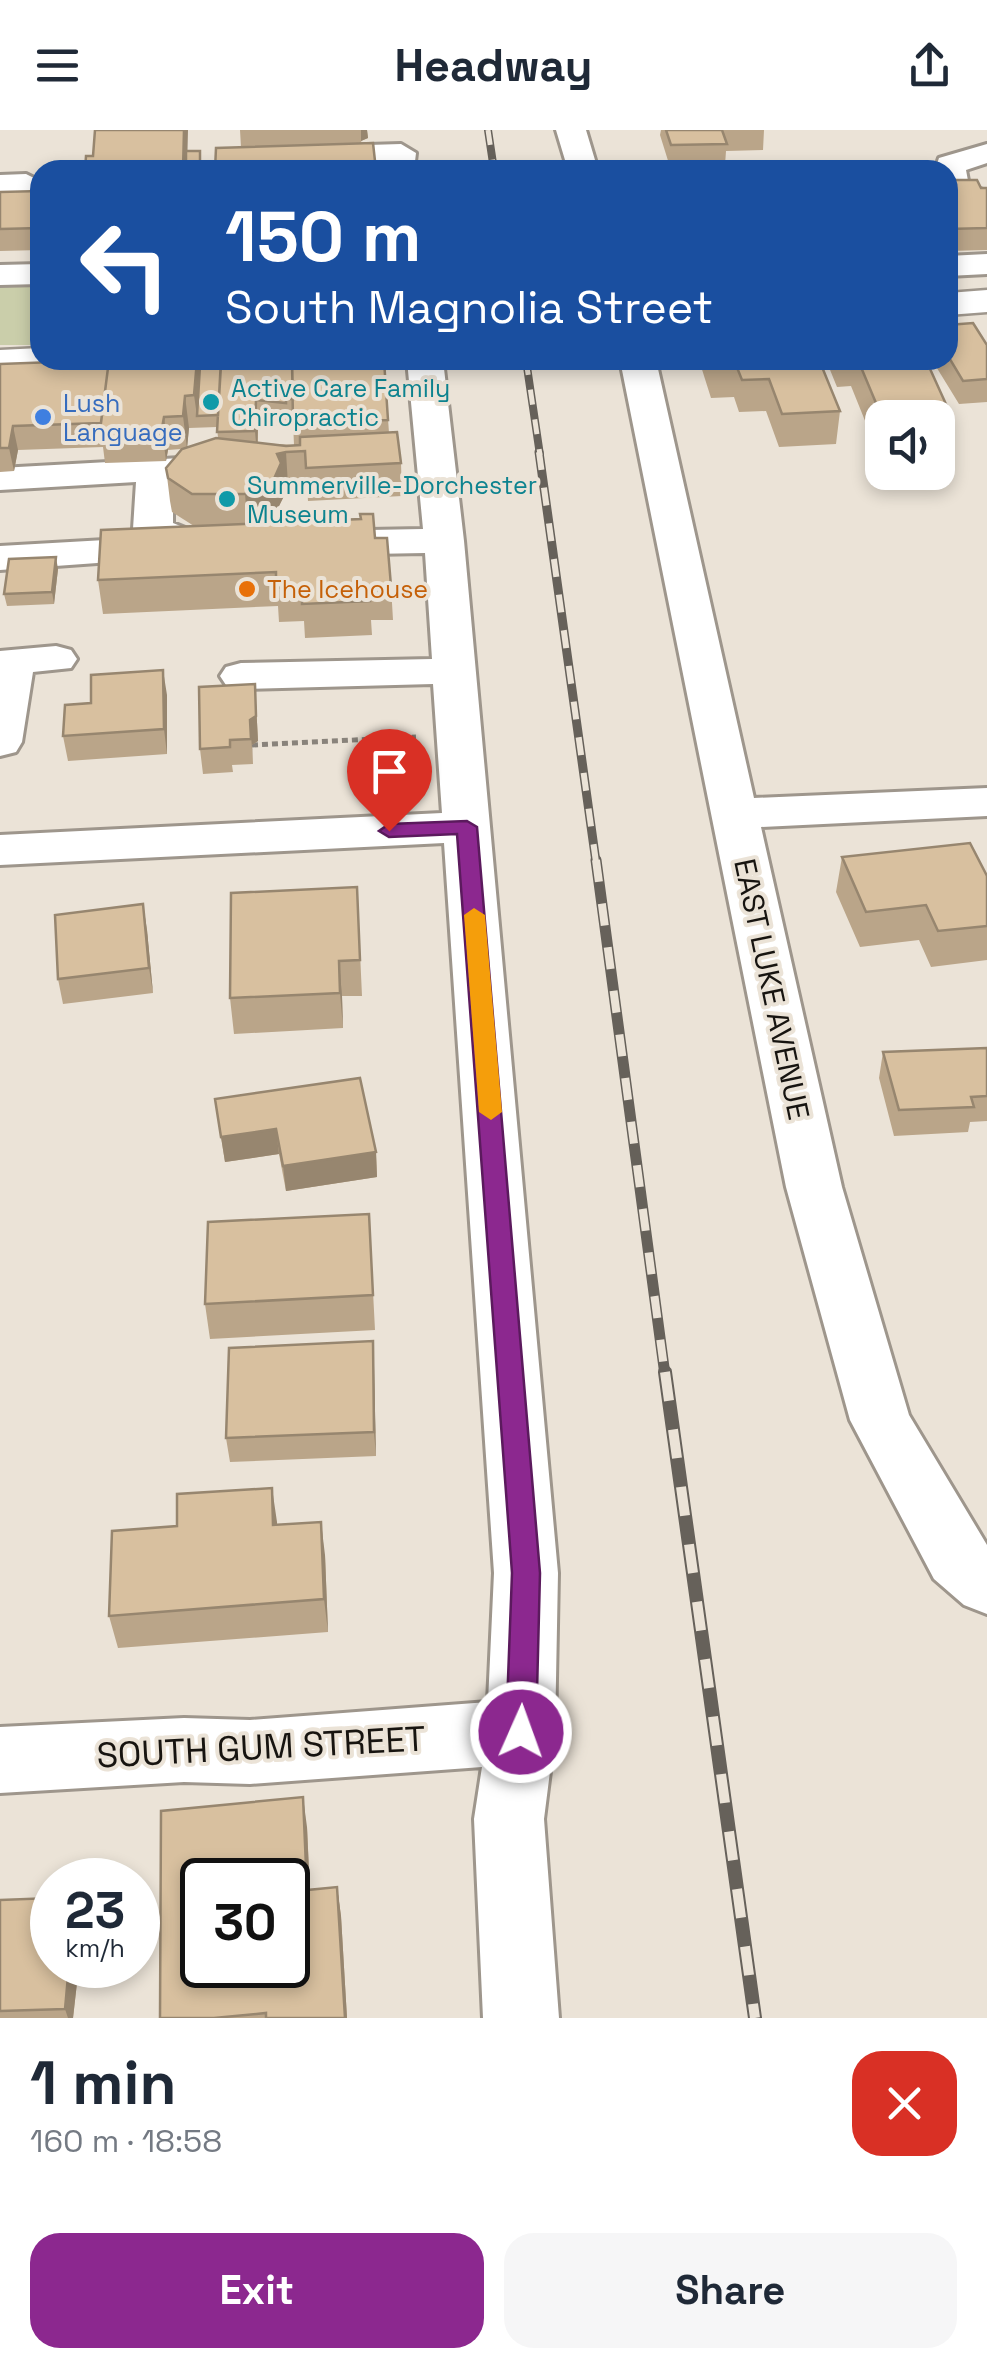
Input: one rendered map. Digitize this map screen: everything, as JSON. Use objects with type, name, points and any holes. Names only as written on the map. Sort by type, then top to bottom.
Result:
[{"type":"main road","points":[[958,303],[987,301]]},
{"type":"main road","points":[[0,361],[30,360]]},
{"type":"street","points":[[571,130],[581,160]]},
{"type":"street","points":[[982,130],[987,140]]},
{"type":"street","points":[[958,162],[987,153]]},
{"type":"street","points":[[310,160],[401,154]]},
{"type":"street","points":[[958,193],[987,200]]},
{"type":"street","points":[[958,265],[987,264]]},
{"type":"street","points":[[0,276],[30,274]]},
{"type":"street","points":[[424,370],[417,459],[444,540],[526,1573],[521,1732],[509,1819],[522,2018]]},
{"type":"street","name":"EAST LUKE AVENUE","points":[[640,370],[814,1187],[880,1420],[957,1559],[987,1585]]},
{"type":"street","points":[[0,479],[277,464]]},
{"type":"street","points":[[195,546],[153,529],[154,483],[197,467]]},
{"type":"street","points":[[42,477],[19,557],[195,546],[444,540]]},
{"type":"street","points":[[0,742],[14,660],[56,659]]},
{"type":"street","points":[[241,676],[454,671]]},
{"type":"street","points":[[735,814],[987,802]]},
{"type":"street","points":[[0,850],[467,827]]},
{"type":"street","name":"SOUTH GUM STREET","points":[[0,1760],[184,1750],[250,1752],[521,1732]]},
{"type":"path","points":[[252,744],[460,736]]},
{"type":"green space","points":[[30,278],[30,345],[0,345],[0,279]]},
{"type":"building","points":[[95,130],[184,130],[183,160],[86,160],[86,156],[93,156]]},
{"type":"building","points":[[666,130],[722,130],[727,144],[671,145]]},
{"type":"building","points":[[373,143],[375,160],[215,160],[216,148]]},
{"type":"building","points":[[186,151],[200,151],[200,160],[186,160]]},
{"type":"building","points":[[958,180],[977,180],[981,188],[987,188],[987,228],[958,229]]},
{"type":"building","points":[[30,191],[30,228],[0,229],[0,192]]},
{"type":"building","points":[[973,323],[987,345],[987,379],[963,381],[956,370],[958,324]]},
{"type":"building","points":[[30,363],[30,370],[108,370],[101,423],[13,426],[9,448],[0,448],[0,364]]},
{"type":"building","points":[[108,370],[196,370],[194,395],[185,396],[183,416],[164,417],[162,428],[100,430]]},
{"type":"building","name":"Active Care Family Chiropractic","points":[[200,370],[221,370],[218,415],[197,416]]},
{"type":"building","points":[[220,370],[292,370],[293,399],[286,399],[286,403],[256,400],[255,431],[217,432]]},
{"type":"building","points":[[292,370],[385,370],[388,420],[293,423]]},
{"type":"building","points":[[738,370],[823,370],[840,411],[782,414],[769,379],[742,380]]},
{"type":"building","points":[[862,370],[931,370],[944,400],[875,400]]},
{"type":"building","points":[[397,432],[401,463],[306,468],[305,451],[286,452],[277,454],[281,463],[273,481],[245,494],[192,494],[168,478],[166,468],[182,449],[216,438],[286,446],[300,445],[300,437]]},
{"type":"building","points":[[360,514],[373,514],[375,538],[387,538],[391,586],[369,586],[370,601],[302,604],[302,587],[276,588],[276,572],[98,580],[101,530],[361,519]]},
{"type":"building","points":[[56,557],[52,592],[4,594],[9,559]]},
{"type":"building","points":[[163,670],[164,729],[63,736],[65,705],[91,703],[91,675]]},
{"type":"building","points":[[255,684],[256,716],[250,720],[251,739],[230,740],[230,747],[200,749],[199,687]]},
{"type":"building","points":[[970,843],[987,876],[987,926],[938,931],[926,905],[866,912],[842,857]]},
{"type":"building","points":[[357,887],[360,960],[339,961],[340,993],[230,998],[231,893]]},
{"type":"building","points":[[143,904],[149,968],[58,979],[55,915]]},
{"type":"building","points":[[987,1048],[987,1096],[971,1097],[974,1107],[899,1110],[883,1052]]},
{"type":"building","points":[[360,1078],[376,1152],[283,1166],[276,1129],[221,1137],[215,1099]]},
{"type":"building","points":[[369,1214],[373,1295],[205,1304],[208,1222]]},
{"type":"building","points":[[373,1341],[374,1432],[226,1438],[229,1348]]},
{"type":"building","points":[[272,1488],[273,1525],[321,1522],[324,1599],[109,1616],[112,1531],[177,1526],[177,1494]]},
{"type":"building","points":[[303,1797],[306,1858],[180,1858],[180,1988],[310,1988],[310,1890],[337,1887],[345,2018],[266,2018],[266,2013],[160,2018],[161,1811]]},
{"type":"building","points":[[30,1899],[30,1988],[67,1988],[65,2009],[0,2011],[0,1900]]},
{"type":"railway","points":[[488,130],[492,160]]},
{"type":"railway","points":[[527,370],[540,455]]},
{"type":"railway","points":[[539,452],[596,862]]},
{"type":"railway","points":[[596,860],[665,1375]]},
{"type":"railway","points":[[665,1372],[755,2018]]},
{"type":"slow traffic","points":[[474,915],[491,1112]]},
{"type":"place","name":"Active Care Family Chiropractic","points":[[211,402]]},
{"type":"place","name":"Lush Language","points":[[43,417]]},
{"type":"place","name":"Summerville-Dorchester Museum","points":[[227,499]]},
{"type":"place","name":"The Icehouse","points":[[247,589]]},
{"type":"route","points":[[389,831],[467,827],[526,1573],[521,1732]]}]
